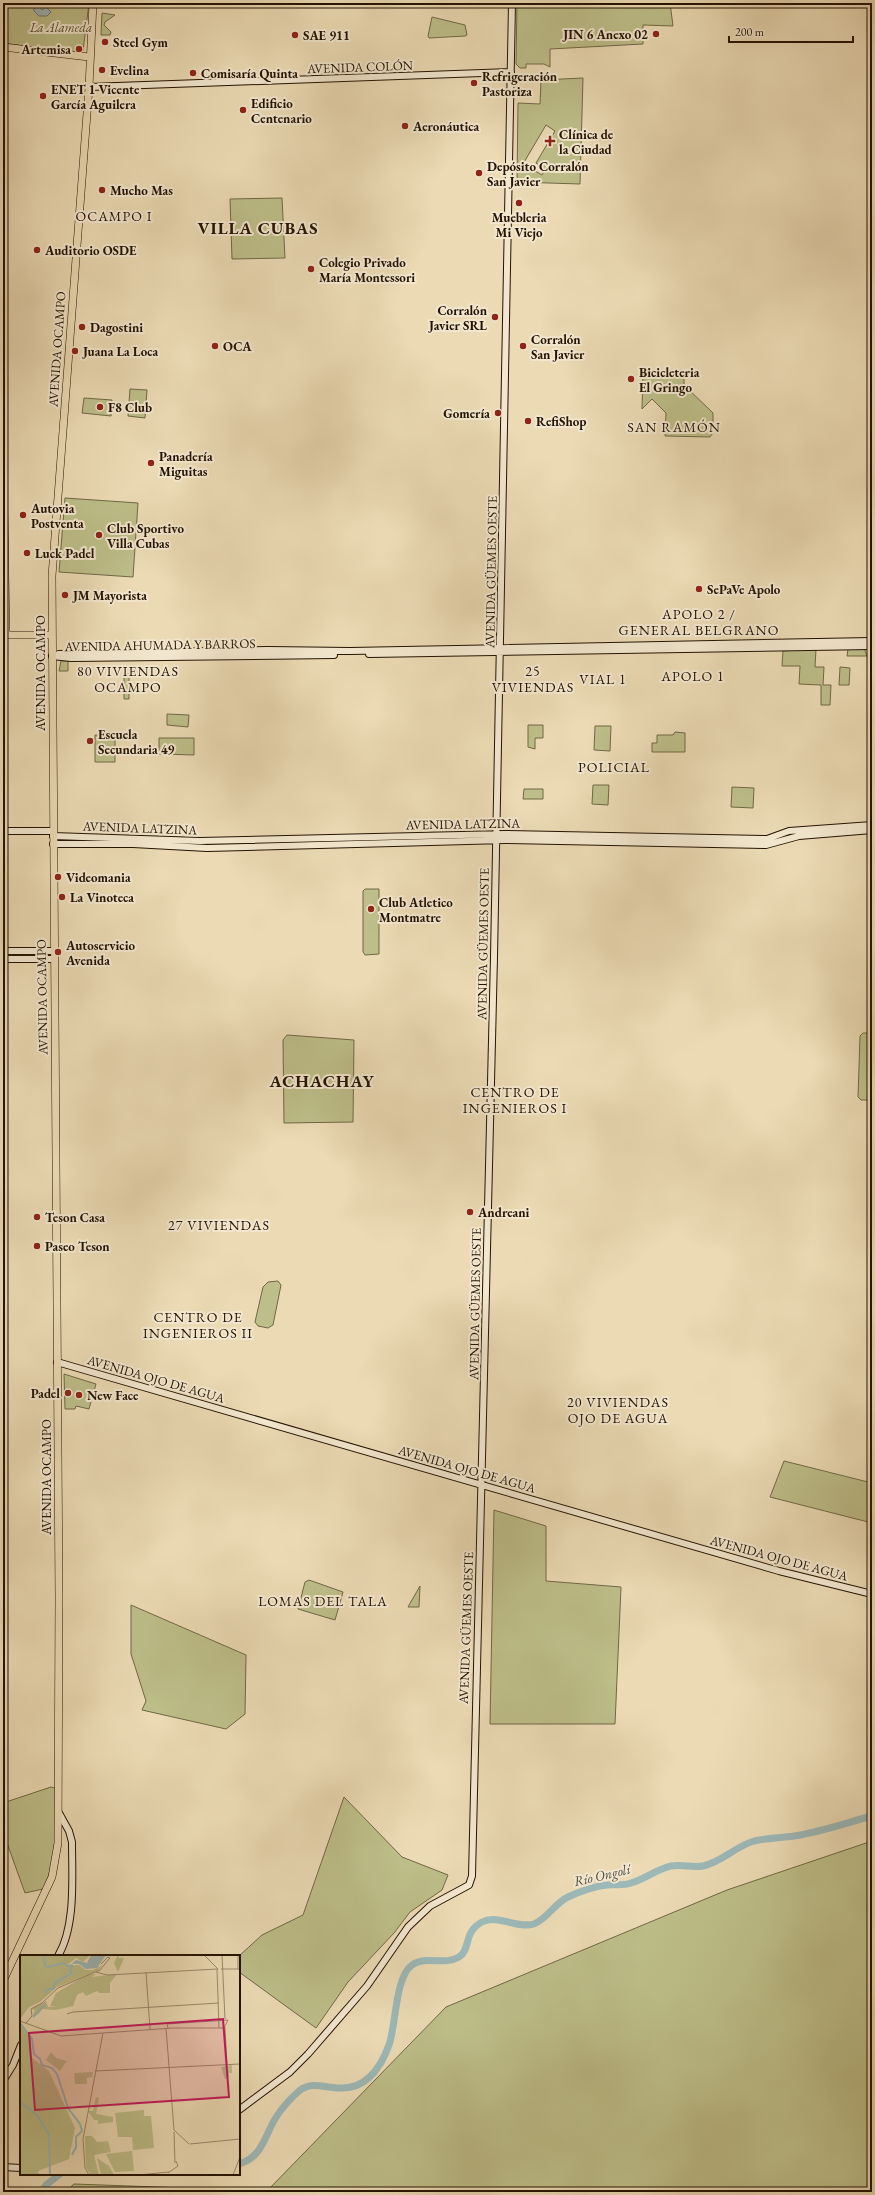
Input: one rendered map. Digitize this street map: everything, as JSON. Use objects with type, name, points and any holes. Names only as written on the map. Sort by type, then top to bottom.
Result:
[{"type":"main road","name":"AVENIDA OCAMPO","points":[[3,1982],[52,1877],[56,1860],[59,1832],[52,576],[89,87],[89,57],[93,3]]},
{"type":"main road","name":"AVENIDA GÜEMES OESTE","points":[[240,2109],[290,2072],[308,2054],[367,1986],[408,1927],[430,1906],[469,1885],[472,1876],[497,837],[512,3]]},
{"type":"main road","points":[[3,47],[89,57]]},
{"type":"main road","name":"AVENIDA COLÓN","points":[[89,87],[511,72]]},
{"type":"main road","points":[[3,447],[6,635],[52,635]]},
{"type":"main road","points":[[500,651],[872,641]]},
{"type":"main road","points":[[500,651],[872,646]]},
{"type":"main road","name":"AVENIDA AHUMADA Y BARROS","points":[[52,656],[59,654],[268,650],[500,651]]},
{"type":"main road","name":"AVENIDA LATZINA","points":[[3,831],[200,841],[497,837],[767,839],[789,831],[872,824]]},
{"type":"main road","name":"AVENIDA LATZINA","points":[[53,844],[118,844],[207,848],[497,837],[766,845],[799,836],[872,830]]},
{"type":"main road","points":[[3,951],[53,951]]},
{"type":"main road","points":[[3,958],[53,959]]},
{"type":"main road","name":"AVENIDA OJO DE AGUA","points":[[57,1362],[779,1571],[872,1594]]},
{"type":"main road","points":[[58,1813],[69,1831],[72,1842],[69,1926],[64,1945],[59,1955]]},
{"type":"main road","points":[[59,1832],[62,1830],[69,1831]]},
{"type":"main road","points":[[3,2082],[13,2065],[20,2048]]},
{"type":"main road","points":[[3,2167],[20,2168]]},
{"type":"green space","name":"La Alameda","points":[[3,3],[89,3],[83,51],[80,54],[3,43]]},
{"type":"green space","points":[[517,3],[670,3],[673,26],[643,25],[643,44],[550,49],[550,67],[544,64],[526,64],[526,68],[520,68],[516,64]]},
{"type":"green space","points":[[102,13],[115,15],[105,22],[104,25],[111,32],[110,35],[101,35]]},
{"type":"green space","points":[[432,17],[465,25],[467,35],[429,38],[428,36]]},
{"type":"green space","name":"Clínica de la Ciudad","points":[[583,78],[580,184],[517,182],[518,103],[540,104],[541,80]],"holes":[[[546,125],[555,131],[536,163],[545,169],[542,175],[523,164]]]},
{"type":"green space","points":[[282,198],[285,258],[232,259],[230,199]]},
{"type":"green space","points":[[647,370],[684,370],[684,385],[713,413],[713,433],[710,437],[665,436],[666,413],[652,399],[642,409],[643,374]]},
{"type":"green space","points":[[130,389],[147,390],[145,418],[128,416]]},
{"type":"green space","points":[[84,398],[112,400],[111,416],[82,413]]},
{"type":"green space","name":"Club Sportivo Villa Cubas","points":[[65,498],[138,503],[133,577],[59,572]]},
{"type":"green space","points":[[864,648],[867,656],[847,656],[848,649]]},
{"type":"green space","points":[[816,649],[815,667],[824,667],[823,685],[831,685],[830,705],[821,705],[821,685],[799,684],[800,666],[782,666],[783,651]]},
{"type":"green space","points":[[61,661],[68,661],[68,671],[59,671]]},
{"type":"green space","points":[[840,667],[850,668],[849,685],[839,685]]},
{"type":"green space","points":[[124,674],[129,674],[129,699],[124,699]]},
{"type":"green space","points":[[167,714],[189,715],[188,727],[167,725]]},
{"type":"green space","points":[[528,725],[543,725],[543,738],[535,738],[535,749],[528,747]]},
{"type":"green space","points":[[595,726],[611,726],[610,751],[594,750]]},
{"type":"green space","points":[[675,732],[685,733],[685,752],[652,752],[652,743],[657,743],[657,735],[673,735]]},
{"type":"green space","points":[[95,735],[115,736],[115,762],[95,762]]},
{"type":"green space","points":[[159,738],[194,738],[194,755],[159,754]]},
{"type":"green space","points":[[593,785],[609,785],[608,805],[592,804]]},
{"type":"green space","points":[[732,787],[754,788],[753,808],[731,807]]},
{"type":"green space","points":[[524,789],[543,789],[543,799],[523,799]]},
{"type":"green space","name":"Club Atletico Montmatre","points":[[365,889],[379,889],[379,954],[365,955],[363,952],[363,891]]},
{"type":"green space","points":[[863,1033],[872,1033],[872,1100],[861,1100],[858,1097],[860,1036]]},
{"type":"green space","points":[[287,1035],[354,1040],[353,1122],[284,1123],[283,1040]]},
{"type":"green space","points":[[278,1281],[281,1285],[273,1325],[268,1328],[258,1326],[255,1322],[263,1287],[268,1282]]},
{"type":"green space","name":"New Face","points":[[64,1374],[96,1384],[89,1409],[76,1406],[75,1409],[65,1409]]},
{"type":"green space","points":[[784,1461],[872,1483],[872,1523],[770,1497]]},
{"type":"green space","points":[[494,1510],[546,1526],[546,1581],[621,1587],[615,1724],[490,1724]]},
{"type":"green space","points":[[309,1580],[343,1592],[335,1620],[298,1609],[305,1582]]},
{"type":"green space","points":[[420,1586],[419,1607],[408,1607]]},
{"type":"green space","points":[[131,1605],[246,1655],[245,1714],[226,1729],[142,1710],[146,1701],[131,1654]]},
{"type":"green space","points":[[51,1787],[55,1788],[55,1839],[52,1865],[43,1889],[25,1893],[3,1832],[3,1803]]},
{"type":"green space","points":[[344,1797],[402,1857],[448,1875],[442,1890],[410,1912],[394,1933],[348,1982],[316,2028],[240,1973],[240,1955],[262,1935],[303,1915]]},
{"type":"green space","points":[[872,1841],[872,2192],[65,2192],[74,2184],[267,2191],[446,2007],[727,1890]]},
{"type":"water","points":[[34,3],[38,3],[37,4],[42,10],[46,7],[51,12],[47,16],[39,16],[34,11]]},
{"type":"waterway","name":"Río Ongolí","points":[[240,2164],[253,2157],[258,2151],[277,2115],[299,2091],[314,2085],[336,2088],[351,2087],[359,2084],[372,2075],[382,2061],[389,2045],[399,1991],[406,1971],[417,1962],[429,1960],[447,1961],[459,1957],[463,1954],[472,1931],[482,1922],[488,1920],[501,1920],[521,1925],[534,1924],[543,1919],[563,1900],[587,1890],[602,1886],[628,1884],[671,1866],[703,1866],[716,1861],[747,1843],[823,1830],[872,1816]]},
{"type":"waterway","name":"Río Ongolí","points":[[41,2192],[46,2185],[59,2175]]},
{"type":"place","name":"JIN 6 Anexo 02","points":[[656,34]]},
{"type":"place","name":"SAE 911","points":[[295,35]]},
{"type":"place","name":"Steel Gym","points":[[105,42]]},
{"type":"place","name":"Artemisa","points":[[79,49]]},
{"type":"place","name":"Evelina","points":[[102,70]]},
{"type":"place","name":"Comisaría Quinta","points":[[193,73]]},
{"type":"place","name":"Refrigeración Pastoriza","points":[[474,83]]},
{"type":"place","name":"ENET 1 Vicente García Aguilera","points":[[43,96]]},
{"type":"place","name":"Edificio Centenario","points":[[243,110]]},
{"type":"place","name":"Aeronáutica","points":[[405,126]]},
{"type":"place","name":"Clínica de la Ciudad","points":[[550,141]]},
{"type":"place","name":"Depósito Corralón San Javier","points":[[479,173]]},
{"type":"place","name":"Mucho Mas","points":[[102,190]]},
{"type":"place","name":"Muebleria Mi Viejo","points":[[519,203]]},
{"type":"place","name":"Auditorio OSDE","points":[[37,250]]},
{"type":"place","name":"Colegio Privado María Montessori","points":[[311,269]]},
{"type":"place","name":"Corralón Javier SRL","points":[[495,317]]},
{"type":"place","name":"Dagostini","points":[[82,327]]},
{"type":"place","name":"OCA","points":[[215,346]]},
{"type":"place","name":"Corralón San Javier","points":[[523,346]]},
{"type":"place","name":"Juana La Loca","points":[[75,351]]},
{"type":"place","name":"Bicicleteria El Gringo","points":[[631,379]]},
{"type":"place","name":"F8 Club","points":[[100,407]]},
{"type":"place","name":"Gomería","points":[[498,413]]},
{"type":"place","name":"RefiShop","points":[[528,421]]},
{"type":"place","name":"Panadería Miguitas","points":[[151,463]]},
{"type":"place","name":"Autovia Postventa","points":[[23,515]]},
{"type":"place","name":"Club Sportivo Villa Cubas","points":[[99,535]]},
{"type":"place","name":"Luck Padel","points":[[27,553]]},
{"type":"place","name":"SePaVe Apolo","points":[[699,589]]},
{"type":"place","name":"JM Mayorista","points":[[65,595]]},
{"type":"place","name":"Escuela Secundaria 49","points":[[90,741]]},
{"type":"place","name":"Videomania","points":[[58,877]]},
{"type":"place","name":"La Vinoteca","points":[[62,897]]},
{"type":"place","name":"Club Atletico Montmatre","points":[[371,909]]},
{"type":"place","name":"Autoservicio Avenida","points":[[58,952]]},
{"type":"place","name":"Andreani","points":[[470,1212]]},
{"type":"place","name":"Teson Casa","points":[[37,1217]]},
{"type":"place","name":"Paseo Teson","points":[[37,1246]]},
{"type":"place","name":"Padel","points":[[68,1393]]},
{"type":"place","name":"New Face","points":[[79,1395]]},
{"type":"district","name":"OCAMPO I","points":[[114,216]]},
{"type":"district","name":"VILLA CUBAS","points":[[258,228]]},
{"type":"district","name":"SAN RAMÓN","points":[[674,427]]},
{"type":"district","name":"APOLO 2 / GENERAL BELGRANO","points":[[699,622]]},
{"type":"district","name":"APOLO 1","points":[[693,676]]},
{"type":"district","name":"VIAL 1","points":[[603,679]]},
{"type":"district","name":"80 VIVIENDAS OCAMPO","points":[[128,680]]},
{"type":"district","name":"25 VIVIENDAS","points":[[533,680]]},
{"type":"district","name":"POLICIAL","points":[[614,767]]},
{"type":"district","name":"ACHACHAY","points":[[322,1081]]},
{"type":"district","name":"CENTRO DE INGENIEROS I","points":[[515,1100]]},
{"type":"district","name":"27 VIVIENDAS","points":[[219,1225]]},
{"type":"district","name":"CENTRO DE INGENIEROS II","points":[[198,1326]]},
{"type":"district","name":"20 VIVIENDAS OJO DE AGUA","points":[[618,1410]]},
{"type":"district","name":"LOMAS DEL TALA","points":[[323,1601]]}]
